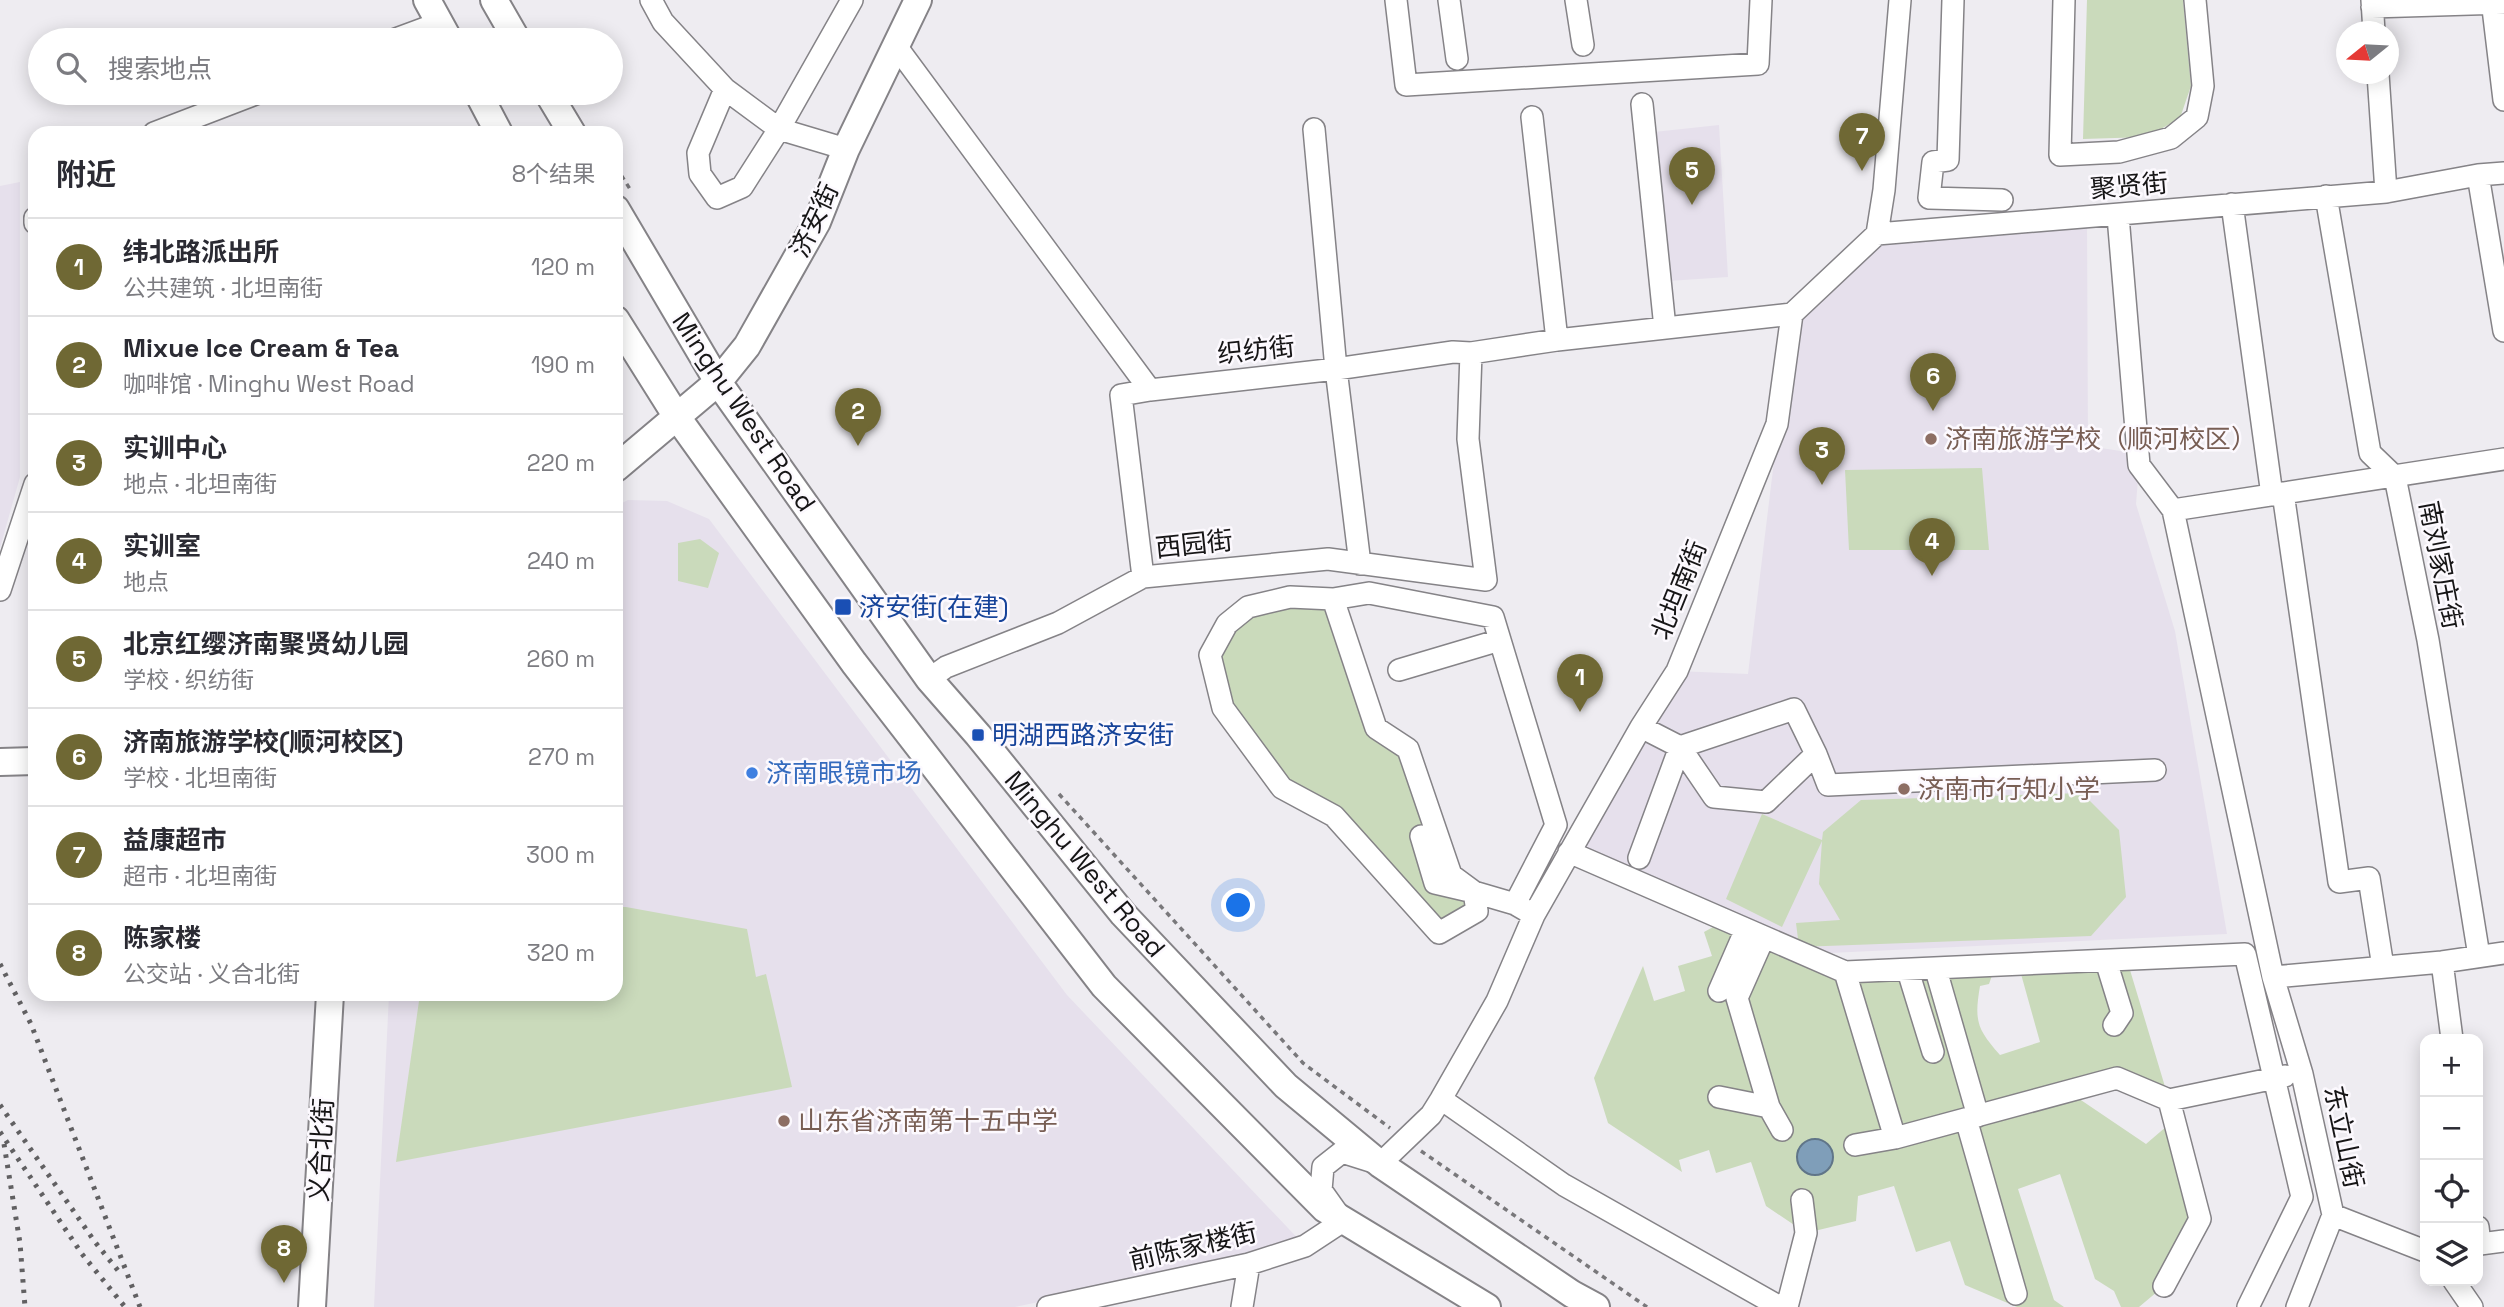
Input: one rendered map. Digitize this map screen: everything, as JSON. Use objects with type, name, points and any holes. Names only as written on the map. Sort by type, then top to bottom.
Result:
[{"type":"main road","points":[[494,0],[510,28]]},
{"type":"main road","name":"济安街","points":[[623,462],[718,383],[747,346],[817,222],[846,149],[918,0]]},
{"type":"main road","points":[[484,105],[495,126]]},
{"type":"main road","points":[[555,105],[568,126]]},
{"type":"main road","name":"Minghu West Road","points":[[623,199],[718,383],[929,679],[978,735],[1123,914],[1286,1086],[1380,1164],[1572,1294],[1596,1307]]},
{"type":"main road","name":"Minghu West Road","points":[[623,331],[677,417],[854,663],[1104,986],[1325,1209],[1487,1307]]},
{"type":"main road","points":[[0,762],[28,761]]},
{"type":"main road","name":"义合北街","points":[[312,1307],[330,1001]]},
{"type":"street","points":[[651,0],[663,22],[724,89],[779,129],[846,149]]},
{"type":"street","points":[[724,89],[698,153],[700,174],[717,198],[742,187],[779,129],[852,0]]},
{"type":"street","points":[[1396,0],[1406,85],[1758,64],[1761,0]]},
{"type":"street","points":[[1449,0],[1457,59]]},
{"type":"street","points":[[1576,0],[1583,45]]},
{"type":"street","points":[[1791,314],[1877,234],[1884,190],[1900,0]]},
{"type":"street","points":[[1953,0],[1948,160],[1933,162],[1929,198],[2002,200]]},
{"type":"street","points":[[2064,0],[2060,155],[2119,152],[2171,138],[2197,117],[2203,86],[2195,0]]},
{"type":"street","points":[[2372,4],[2496,3],[2504,100]]},
{"type":"street","points":[[422,28],[439,21]]},
{"type":"street","points":[[896,46],[1150,390]]},
{"type":"street","points":[[2379,84],[2386,192]]},
{"type":"street","points":[[1642,104],[1665,328]]},
{"type":"street","points":[[172,126],[227,105]]},
{"type":"street","points":[[1532,117],[1557,340]]},
{"type":"street","points":[[1314,129],[1336,369],[1360,564]]},
{"type":"street","name":"聚贤街","points":[[1877,234],[2386,192],[2478,175],[2504,173]]},
{"type":"street","points":[[2478,175],[2504,331]]},
{"type":"street","name":"南刘家庄街","points":[[2326,195],[2370,453],[2395,477],[2428,640],[2479,956]]},
{"type":"street","points":[[2232,204],[2339,882],[2369,878],[2383,967]]},
{"type":"street","points":[[2119,216],[2139,465],[2173,510],[2504,459]]},
{"type":"street","name":"织纺街","points":[[1143,577],[1121,395],[1453,352],[1471,353],[1557,340],[1791,314]]},
{"type":"street","name":"北坦南街","points":[[1380,1164],[1431,1115],[1441,1099],[1497,1001],[1534,915],[1641,727],[1677,671],[1777,424],[1791,314]]},
{"type":"street","name":"西园街","points":[[929,679],[946,667],[1058,623],[1143,577],[1328,559],[1486,580],[1468,439],[1471,353]]},
{"type":"street","points":[[0,590],[28,505]]},
{"type":"street","name":"东立山街","points":[[2173,510],[2273,977],[2302,1074],[2333,1215],[2297,1307]]},
{"type":"street","points":[[1333,599],[1376,728],[1408,749],[1451,875],[1474,892],[1477,911],[1439,933],[1334,816],[1282,788],[1223,708],[1210,655],[1227,624],[1248,607],[1290,597],[1333,599],[1369,593],[1493,617],[1556,825],[1515,904]]},
{"type":"street","points":[[1399,670],[1500,640]]},
{"type":"street","points":[[1680,747],[1794,709],[1828,785],[2155,770]]},
{"type":"street","points":[[1641,727],[1680,747],[1714,797],[1766,802],[1816,754]]},
{"type":"street","points":[[1639,858],[1680,747]]},
{"type":"street","points":[[1421,836],[1435,883],[1515,904],[1534,915]]},
{"type":"street","points":[[1569,852],[1845,972],[2245,954],[2302,1197],[2248,1307]]},
{"type":"street","points":[[1719,991],[1755,933]]},
{"type":"street","points":[[1755,933],[1737,998],[1769,1107],[1782,1130]]},
{"type":"street","points":[[2273,977],[2504,954]]},
{"type":"street","points":[[2105,961],[2122,1013],[2114,1025]]},
{"type":"street","points":[[2442,962],[2451,1034]]},
{"type":"street","points":[[1936,970],[2016,1294]]},
{"type":"street","points":[[1908,971],[1933,1052]]},
{"type":"street","points":[[1845,972],[1895,1138]]},
{"type":"street","points":[[1855,1145],[1895,1138],[2118,1078],[2169,1100],[2302,1074]]},
{"type":"street","points":[[1719,1097],[1769,1107]]},
{"type":"street","points":[[1441,1099],[1564,1185],[1780,1307]]},
{"type":"street","points":[[2164,1286],[2200,1219],[2169,1100]]},
{"type":"street","points":[[1343,1221],[1321,1190],[1323,1167],[1342,1152],[1380,1164]]},
{"type":"street","points":[[1787,1307],[1806,1233],[1802,1200]]},
{"type":"street","points":[[2333,1215],[2420,1249]]},
{"type":"street","name":"前陈家楼街","points":[[1048,1307],[1113,1300],[1249,1264],[1305,1246],[1343,1221]]},
{"type":"street","points":[[2483,1244],[2504,1241]]},
{"type":"street","points":[[1242,1307],[1249,1264]]},
{"type":"street","points":[[2457,1286],[2472,1307]]},
{"type":"path","points":[[1056,791],[1303,1063],[1406,1140],[1647,1307]]},
{"type":"shaded area","points":[[1719,125],[1728,277],[1668,281],[1654,132]]},
{"type":"shaded area","points":[[20,182],[20,477],[0,548],[0,186]]},
{"type":"shaded area","name":"济南市行知小学","points":[[2087,217],[2088,446],[2140,454],[2136,504],[2175,631],[2227,934],[1830,953],[1569,852],[1677,671],[1748,674],[1792,314],[1877,234]]},
{"type":"shaded area","name":"山东省济南第十五中学","points":[[628,500],[667,501],[709,519],[1067,995],[1305,1246],[1015,1307],[374,1307],[389,1001],[623,1001],[623,502]]},
{"type":"green space","points":[[2087,0],[2183,0],[2191,86],[2180,118],[2147,137],[2083,139]]},
{"type":"green space","points":[[1982,468],[1989,550],[1849,550],[1845,470]]},
{"type":"green space","points":[[700,539],[719,553],[708,588],[678,581],[678,543]]},
{"type":"green space","points":[[1333,599],[1376,727],[1408,749],[1477,911],[1439,933],[1334,816],[1282,788],[1223,708],[1210,655],[1248,607]]},
{"type":"green space","points":[[2082,793],[2119,830],[2126,897],[2091,936],[1799,947],[1796,923],[1840,920],[1819,884],[1822,841],[1782,927],[1726,899],[1762,814],[1822,840],[1823,832],[1861,800]]},
{"type":"green space","points":[[623,907],[747,929],[756,977],[766,974],[792,1087],[396,1162],[419,1001],[623,1001]]},
{"type":"green space","points":[[1726,920],[1845,972],[1995,967],[1989,984],[1980,986],[1977,1008],[1982,1031],[2000,1055],[2040,1042],[2021,974],[2127,960],[2169,1100],[2117,1078],[2069,1092],[2146,1144],[2174,1120],[2200,1219],[2164,1286],[2139,1307],[2121,1307],[2114,1291],[2095,1279],[2060,1174],[2018,1189],[2054,1300],[2064,1307],[2017,1307],[1965,1285],[1950,1241],[1916,1252],[1894,1186],[1858,1196],[1856,1221],[1806,1233],[1766,1206],[1751,1162],[1716,1173],[1709,1150],[1679,1160],[1682,1172],[1608,1123],[1594,1078],[1643,966],[1654,1001],[1685,991],[1678,966],[1712,956],[1704,932]]},
{"type":"water","points":[[1815,1139],[1828,1144],[1833,1157],[1828,1170],[1815,1175],[1802,1170],[1797,1157],[1802,1144]]},
{"type":"railway","points":[[0,964],[31,1024],[140,1307]]},
{"type":"railway","points":[[0,1105],[95,1242],[120,1273]]},
{"type":"railway","points":[[0,1132],[82,1254],[125,1307]]},
{"type":"railway","points":[[4,1144],[20,1243],[25,1307]]},
{"type":"place","name":"益康超市","points":[[1862,171]]},
{"type":"place","name":"北京红缨济南聚贤幼儿园","points":[[1692,205]]},
{"type":"place","name":"济南旅游学校(顺河校区)","points":[[1933,411]]},
{"type":"place","name":"济南旅游学校（顺河校区）","points":[[1931,439]]},
{"type":"place","name":"Mixue Ice Cream & Tea","points":[[858,446]]},
{"type":"place","name":"实训中心","points":[[1822,485]]},
{"type":"place","name":"实训室","points":[[1932,576]]},
{"type":"place","name":"济安街(在建)","points":[[843,607]]},
{"type":"place","name":"纬北路派出所","points":[[1580,712]]},
{"type":"place","name":"明湖西路济安街","points":[[978,735]]},
{"type":"place","name":"济南眼镜市场","points":[[752,773]]},
{"type":"place","name":"济南市行知小学","points":[[1904,789]]},
{"type":"place","name":"山东省济南第十五中学","points":[[784,1121]]},
{"type":"place","name":"陈家楼","points":[[284,1283]]}]
